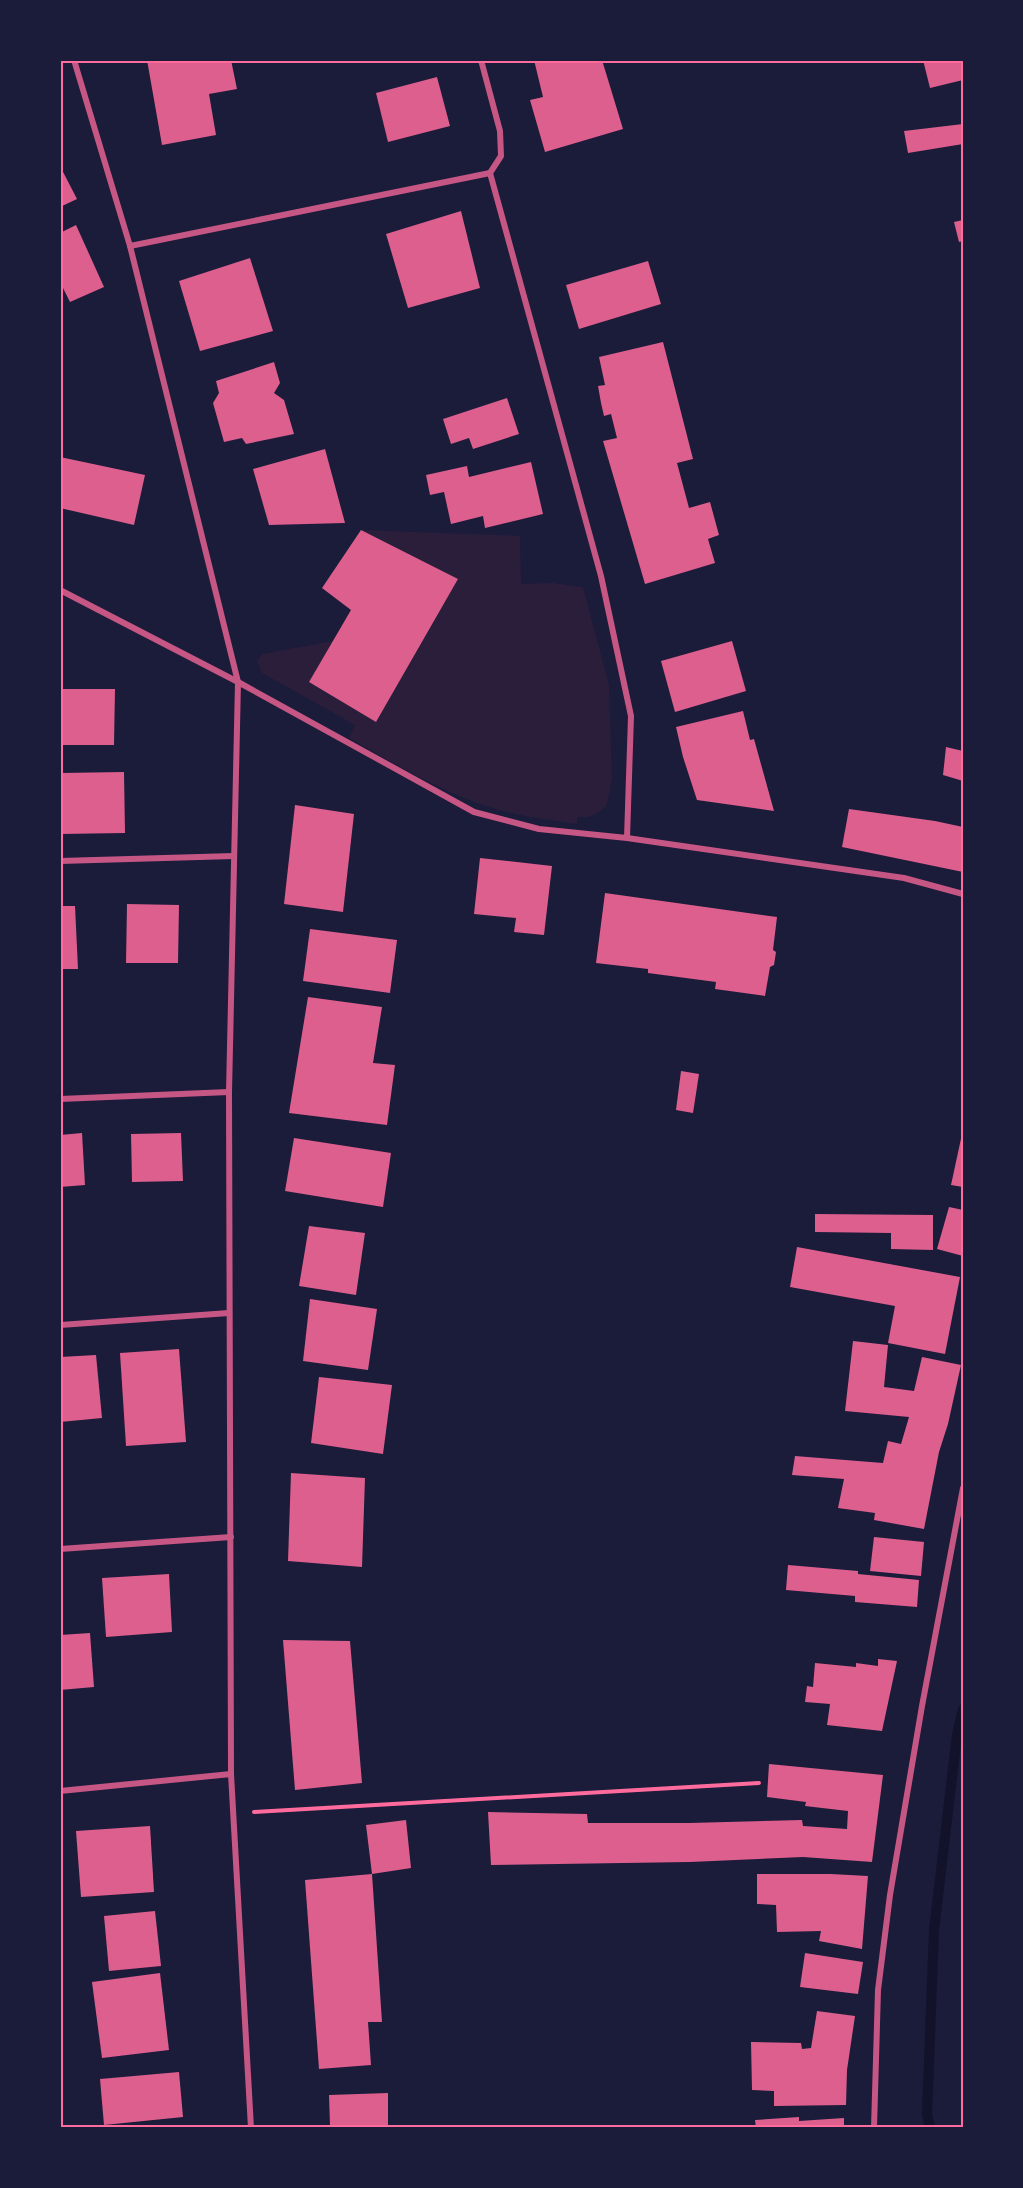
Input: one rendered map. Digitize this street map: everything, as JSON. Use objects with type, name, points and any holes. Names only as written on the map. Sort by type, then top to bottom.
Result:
[{"type":"street","points":[[74,60],[130,246],[238,682],[229,1092],[231,1774],[251,2128]]},
{"type":"street","points":[[130,246],[490,173],[501,156],[500,131],[481,60]]},
{"type":"street","points":[[490,173],[601,576],[631,716],[627,838]]},
{"type":"street","points":[[60,590],[238,682],[474,812],[539,830],[627,838],[904,878],[963,894]]},
{"type":"street","points":[[60,861],[234,856]]},
{"type":"street","points":[[60,1099],[229,1092]]},
{"type":"street","points":[[60,1325],[229,1312]]},
{"type":"street","points":[[874,2128],[878,1990],[891,1895],[922,1706],[963,1488]]},
{"type":"street","points":[[60,1549],[231,1537]]},
{"type":"street","points":[[60,1791],[231,1774]]},
{"type":"path","points":[[233,1813],[759,1783]]},
{"type":"shaded area","points":[[361,530],[520,536],[521,584],[552,583],[583,587],[609,685],[612,776],[606,806],[589,817],[577,817],[577,824],[520,815],[468,800],[416,775],[349,738],[355,725],[262,673],[257,661],[262,654],[333,641],[309,682],[376,722],[458,579]]},
{"type":"building","points":[[147,60],[231,60],[237,89],[209,94],[216,135],[162,145]]},
{"type":"building","points":[[534,60],[602,60],[623,129],[545,152],[530,100],[543,97]]},
{"type":"building","points":[[923,60],[963,60],[963,80],[930,88]]},
{"type":"building","points":[[437,77],[450,126],[388,142],[376,93]]},
{"type":"building","points":[[963,124],[963,144],[908,153],[904,131]]},
{"type":"building","points":[[60,166],[77,199],[60,207]]},
{"type":"building","points":[[461,211],[480,288],[408,308],[386,234]]},
{"type":"building","points":[[963,220],[963,241],[959,242],[954,222]]},
{"type":"building","points":[[76,225],[104,287],[70,302],[60,282],[60,233]]},
{"type":"building","points":[[250,258],[273,331],[200,351],[179,281]]},
{"type":"building","points":[[648,261],[661,304],[579,329],[566,285]]},
{"type":"building","points":[[663,342],[693,459],[677,463],[689,508],[710,502],[719,535],[708,539],[715,563],[645,584],[603,441],[617,438],[611,414],[604,416],[601,403],[598,386],[605,385],[599,357]]},
{"type":"building","points":[[274,362],[280,383],[274,393],[284,400],[294,434],[246,444],[242,438],[224,442],[213,403],[219,393],[216,381]]},
{"type":"building","points":[[507,398],[519,434],[473,449],[469,438],[451,444],[443,419]]},
{"type":"building","points":[[325,449],[345,523],[269,525],[253,469]]},
{"type":"building","points":[[60,457],[145,475],[134,525],[60,508]]},
{"type":"building","points":[[531,462],[543,514],[485,528],[483,516],[451,524],[444,492],[430,495],[426,475],[467,466],[469,477]]},
{"type":"building","points":[[361,530],[458,579],[376,722],[309,682],[351,610],[322,588]]},
{"type":"building","points":[[732,641],[746,691],[675,712],[661,661]]},
{"type":"building","points":[[60,689],[115,689],[114,745],[60,745]]},
{"type":"building","points":[[743,711],[750,740],[754,739],[774,811],[697,800],[683,757],[676,727]]},
{"type":"building","points":[[946,747],[963,751],[963,781],[943,775]]},
{"type":"building","points":[[124,772],[125,833],[60,834],[60,773]]},
{"type":"building","points":[[295,805],[354,814],[343,912],[284,904]]},
{"type":"building","points":[[849,809],[963,827],[963,872],[842,847]]},
{"type":"building","points":[[480,858],[552,866],[544,935],[514,932],[516,918],[474,914]]},
{"type":"building","points":[[605,893],[777,917],[773,950],[776,952],[774,965],[770,967],[765,996],[715,989],[716,982],[648,973],[648,969],[596,963]]},
{"type":"building","points":[[127,904],[179,905],[178,963],[126,963]]},
{"type":"building","points":[[60,906],[75,906],[78,969],[60,969]]},
{"type":"building","points":[[310,929],[397,940],[390,993],[303,981]]},
{"type":"building","points":[[308,997],[382,1007],[373,1063],[395,1065],[387,1125],[289,1113]]},
{"type":"building","points":[[681,1071],[699,1074],[693,1113],[676,1110]]},
{"type":"building","points":[[82,1133],[85,1185],[60,1187],[60,1135]]},
{"type":"building","points":[[181,1133],[183,1181],[132,1182],[131,1134]]},
{"type":"building","points":[[963,1134],[963,1187],[951,1185]]},
{"type":"building","points":[[294,1138],[391,1153],[383,1207],[285,1191]]},
{"type":"building","points":[[949,1207],[963,1210],[963,1256],[937,1249]]},
{"type":"building","points":[[815,1214],[933,1215],[933,1250],[891,1249],[891,1233],[815,1232]]},
{"type":"building","points":[[309,1226],[365,1233],[356,1295],[299,1286]]},
{"type":"building","points":[[797,1247],[960,1277],[945,1354],[888,1343],[895,1306],[790,1287]]},
{"type":"building","points":[[310,1299],[377,1309],[368,1370],[303,1361]]},
{"type":"building","points":[[853,1341],[888,1345],[884,1387],[914,1391],[922,1357],[961,1365],[948,1424],[939,1452],[924,1529],[874,1520],[875,1513],[838,1508],[844,1479],[792,1475],[795,1456],[883,1463],[888,1441],[901,1444],[909,1417],[845,1411]]},
{"type":"building","points":[[179,1349],[186,1442],[126,1446],[120,1353]]},
{"type":"building","points":[[96,1355],[102,1418],[60,1422],[60,1357]]},
{"type":"building","points":[[319,1377],[392,1385],[383,1454],[311,1443]]},
{"type":"building","points":[[291,1473],[365,1478],[362,1567],[288,1561]]},
{"type":"building","points":[[874,1537],[924,1542],[921,1576],[870,1571]]},
{"type":"building","points":[[788,1565],[858,1571],[858,1574],[919,1580],[917,1607],[855,1602],[855,1596],[786,1590]]},
{"type":"building","points":[[169,1574],[172,1632],[106,1637],[102,1578]]},
{"type":"building","points":[[90,1633],[94,1687],[60,1690],[60,1635]]},
{"type":"building","points":[[283,1640],[350,1641],[362,1783],[295,1790]]},
{"type":"building","points":[[878,1659],[897,1661],[882,1731],[827,1725],[830,1704],[805,1702],[807,1686],[813,1687],[815,1663],[856,1667],[856,1663],[878,1666]]},
{"type":"building","points":[[769,1764],[883,1775],[872,1862],[803,1857],[690,1862],[491,1865],[488,1812],[587,1814],[588,1823],[802,1820],[803,1826],[847,1829],[848,1811],[805,1806],[806,1802],[767,1797]]},
{"type":"building","points":[[406,1820],[411,1868],[372,1874],[366,1825]]},
{"type":"building","points":[[150,1826],[154,1892],[81,1897],[76,1831]]},
{"type":"building","points":[[372,1874],[382,2022],[368,2022],[371,2065],[319,2069],[305,1880]]},
{"type":"building","points":[[757,1874],[868,1876],[862,1949],[819,1941],[821,1931],[777,1932],[776,1905],[757,1904]]},
{"type":"building","points":[[155,1911],[161,1966],[109,1971],[104,1916]]},
{"type":"building","points":[[805,1953],[863,1962],[858,1994],[800,1987]]},
{"type":"building","points":[[160,1973],[169,2050],[102,2058],[92,1982]]},
{"type":"building","points":[[817,2011],[855,2016],[847,2070],[846,2105],[774,2106],[774,2091],[752,2090],[751,2042],[801,2043],[802,2049],[811,2048]]},
{"type":"building","points":[[179,2072],[183,2117],[104,2125],[100,2079]]},
{"type":"building","points":[[388,2093],[388,2128],[319,2128],[319,2125],[330,2125],[329,2095]]},
{"type":"building","points":[[799,2117],[799,2121],[844,2118],[844,2128],[756,2128],[755,2120]]},
{"type":"waterway","points":[[930,2128],[927,2114],[934,1930],[957,1735],[963,1709]]}]
